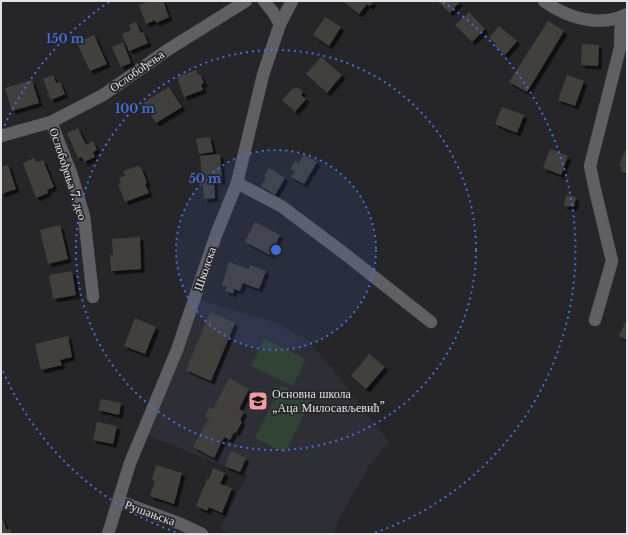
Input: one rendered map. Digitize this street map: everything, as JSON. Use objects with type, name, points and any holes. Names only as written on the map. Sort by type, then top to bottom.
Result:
[{"type":"street","name":"Ослобођења","points":[[1,136],[51,122],[103,95],[169,49],[246,1]]},
{"type":"street","points":[[264,1],[280,24]]},
{"type":"street","name":"Школска","points":[[108,534],[130,463],[177,350],[216,235],[237,182],[263,75],[280,24],[292,1]]},
{"type":"street","points":[[544,1],[572,17],[592,20],[610,20],[624,16],[620,48],[590,166],[612,261],[595,320]]},
{"type":"street","name":"Ослобођења 7. део","points":[[51,122],[71,173],[84,216],[93,297]]},
{"type":"street","points":[[237,182],[280,206],[345,254],[432,322]]},
{"type":"street","name":"Рушањска","points":[[119,501],[181,524],[202,534]]},
{"type":"shaded area","name":"Основна школа „Аца Милосављевић”","points":[[200,300],[277,323],[306,339],[332,368],[389,442],[369,466],[339,519],[333,534],[230,534],[220,528],[247,475],[144,434]]},
{"type":"green space","points":[[264,339],[306,359],[293,386],[251,366]]},
{"type":"green space","points":[[281,385],[311,400],[285,453],[255,438]]},
{"type":"building","points":[[149,1],[163,1],[169,17],[156,23],[155,20],[146,24],[139,5]]},
{"type":"building","points":[[343,1],[374,1],[370,6],[367,4],[359,14]]},
{"type":"building","points":[[437,1],[460,1],[450,13]]},
{"type":"building","points":[[469,12],[485,29],[472,42],[455,25]]},
{"type":"building","points":[[325,17],[341,27],[329,46],[313,35]]},
{"type":"building","points":[[548,21],[564,31],[527,92],[509,82]]},
{"type":"building","points":[[136,22],[148,43],[129,51],[122,34],[131,30],[129,25]]},
{"type":"building","points":[[499,26],[517,41],[505,55],[489,38]]},
{"type":"building","points":[[94,35],[107,64],[90,71],[77,43]]},
{"type":"building","points":[[123,42],[131,63],[121,67],[112,47]]},
{"type":"building","points":[[582,44],[599,45],[598,66],[581,65]]},
{"type":"building","points":[[321,57],[342,75],[327,93],[306,74]]},
{"type":"building","points":[[196,70],[198,75],[200,74],[204,83],[201,84],[203,90],[184,97],[177,77]]},
{"type":"building","points":[[53,75],[56,83],[60,82],[65,94],[51,100],[43,79]]},
{"type":"building","points":[[567,75],[584,81],[575,106],[558,100]]},
{"type":"building","points":[[32,80],[39,103],[12,111],[5,88]]},
{"type":"building","points":[[169,87],[182,107],[156,123],[143,103]]},
{"type":"building","points":[[297,87],[303,92],[301,95],[306,99],[295,112],[282,100],[293,88],[295,89]]},
{"type":"building","points":[[502,107],[524,115],[517,133],[495,124]]},
{"type":"building","points":[[78,128],[86,145],[93,141],[97,150],[93,152],[95,157],[84,162],[82,157],[78,158],[67,133]]},
{"type":"building","points":[[210,137],[213,152],[199,154],[196,139]]},
{"type":"building","points":[[550,149],[568,156],[561,175],[543,168]]},
{"type":"building","points":[[626,149],[627,174],[621,171],[622,167],[619,166]]},
{"type":"building","points":[[220,154],[222,181],[214,182],[215,198],[204,199],[200,156]]},
{"type":"building","points":[[304,155],[317,162],[304,184],[291,177],[295,171],[290,169],[295,161],[299,163]]},
{"type":"building","points":[[34,158],[36,162],[43,160],[54,187],[47,190],[48,193],[36,198],[23,163]]},
{"type":"building","points":[[8,165],[16,189],[1,194],[1,167]]},
{"type":"building","points":[[138,166],[141,167],[149,193],[125,202],[118,184],[121,183],[119,178],[125,176],[123,171]]},
{"type":"building","points":[[269,168],[285,178],[275,195],[261,186],[266,178],[264,176]]},
{"type":"building","points":[[566,195],[576,197],[574,207],[564,206]]},
{"type":"building","points":[[255,222],[280,235],[270,255],[245,242]]},
{"type":"building","points":[[60,225],[68,259],[48,264],[40,230]]},
{"type":"building","points":[[140,237],[141,269],[111,271],[110,255],[113,255],[112,239]]},
{"type":"building","points":[[229,262],[249,269],[250,265],[266,271],[259,289],[243,283],[240,291],[234,289],[233,294],[225,291],[227,287],[222,285]]},
{"type":"building","points":[[72,271],[76,295],[53,299],[49,275]]},
{"type":"building","points":[[210,312],[235,323],[211,381],[186,370]]},
{"type":"building","points":[[135,318],[156,327],[145,354],[124,346]]},
{"type":"building","points":[[627,319],[627,340],[619,336]]},
{"type":"building","points":[[68,336],[72,357],[60,360],[62,365],[41,370],[35,344]]},
{"type":"building","points":[[369,354],[385,367],[366,389],[351,376]]},
{"type":"building","points":[[229,378],[249,389],[239,409],[244,412],[240,420],[242,422],[230,440],[224,437],[214,458],[193,447],[209,418],[205,416],[210,407],[213,409]]},
{"type":"building","points":[[101,399],[121,403],[119,415],[98,410]]},
{"type":"building","points":[[97,422],[117,426],[113,444],[93,440]]},
{"type":"building","points":[[231,451],[246,458],[240,472],[225,466]]},
{"type":"building","points":[[156,465],[182,473],[174,504],[150,496],[155,481],[152,480]]},
{"type":"building","points":[[213,468],[225,473],[220,484],[232,488],[222,513],[209,507],[207,511],[196,506]]},
{"type":"building","points":[[1,516],[7,530],[10,529],[12,534],[1,534]]},
{"type":"place","name":"Основна школа „Аца Милосављевић”","points":[[258,401]]}]
